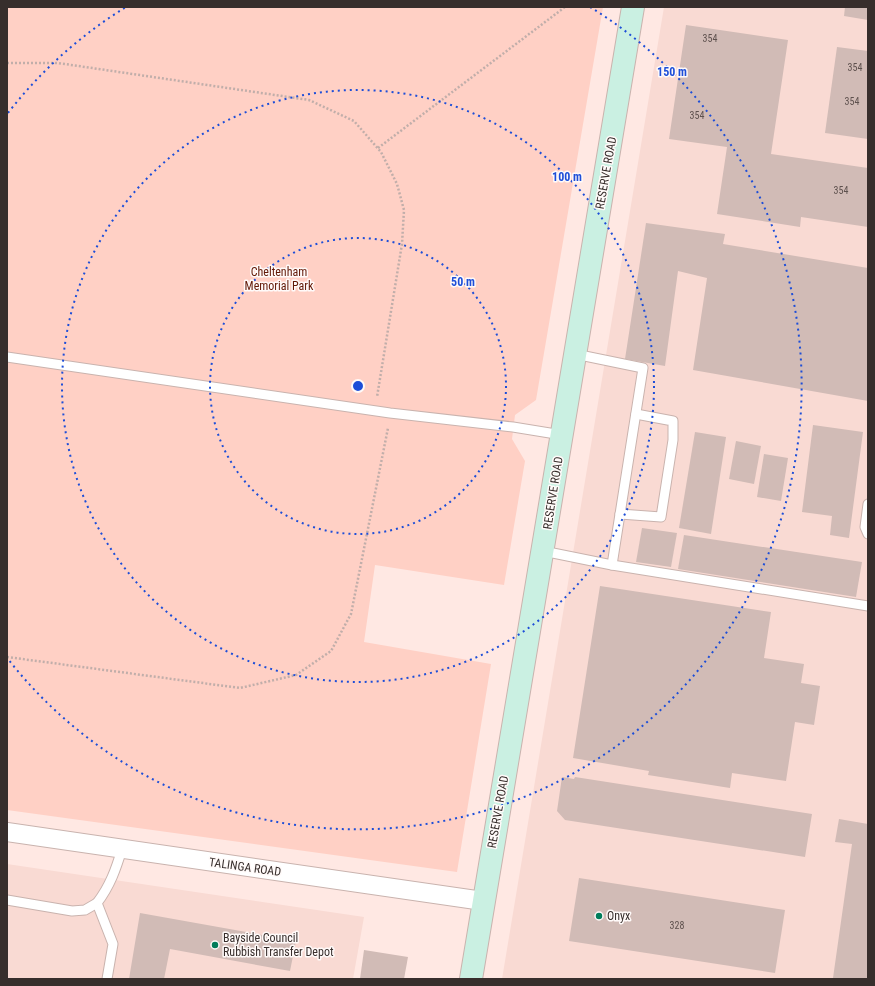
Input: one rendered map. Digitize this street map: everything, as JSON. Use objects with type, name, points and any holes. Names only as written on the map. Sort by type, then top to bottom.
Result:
[{"type":"street","name":"RESERVE ROAD","points":[[471,979],[634,7]]},
{"type":"street","name":"TALINGA ROAD","points":[[7,832],[483,901]]},
{"type":"lane","points":[[576,354],[643,368],[612,566]]},
{"type":"lane","points":[[7,357],[375,411],[513,427],[562,435]]},
{"type":"lane","points":[[620,514],[661,517],[673,440],[673,421],[636,414]]},
{"type":"lane","points":[[868,504],[865,527],[868,534]]},
{"type":"lane","points":[[543,551],[612,566],[868,606]]},
{"type":"lane","points":[[7,900],[72,911],[85,910],[97,904],[107,891],[113,878],[122,849]]},
{"type":"lane","points":[[97,904],[114,944],[107,979]]},
{"type":"path","points":[[378,148],[565,7]]},
{"type":"path","points":[[7,63],[58,64],[309,100],[354,121],[378,148],[397,184],[404,210],[402,244],[375,411]]},
{"type":"path","points":[[7,657],[240,688],[296,675],[330,651],[351,614],[390,413]]},
{"type":"shaded area","points":[[664,7],[868,7],[868,979],[502,979]]},
{"type":"shaded area","points":[[7,864],[364,917],[353,979],[7,979]]},
{"type":"green space","name":"Cheltenham Memorial Park","points":[[7,7],[603,7],[536,400],[515,415],[512,439],[525,461],[504,585],[375,565],[364,642],[491,664],[457,872],[7,810]]},
{"type":"building","points":[[845,7],[868,7],[868,20],[844,16]]},
{"type":"building","points":[[686,25],[788,40],[771,154],[868,168],[868,227],[801,217],[800,227],[717,214],[727,147],[669,139]]},
{"type":"building","points":[[837,47],[868,51],[868,139],[825,133]]},
{"type":"building","points":[[646,223],[725,234],[723,244],[868,268],[868,401],[693,370],[707,278],[678,271],[665,366],[625,359]]},
{"type":"building","points":[[813,425],[863,432],[849,538],[830,535],[832,516],[802,512]]},
{"type":"building","points":[[695,432],[726,437],[711,534],[679,528]]},
{"type":"building","points":[[736,441],[761,446],[754,484],[729,479]]},
{"type":"building","points":[[764,454],[788,458],[781,501],[757,497]]},
{"type":"building","points":[[642,528],[677,533],[671,567],[636,562]]},
{"type":"building","points":[[684,535],[862,562],[856,597],[678,569]]},
{"type":"building","points":[[600,586],[771,612],[764,658],[804,664],[801,683],[820,686],[814,725],[795,722],[786,781],[732,773],[730,788],[648,775],[649,771],[573,758]]},
{"type":"building","points":[[562,777],[574,779],[575,777],[812,814],[805,857],[565,820],[557,811]]},
{"type":"building","points":[[839,819],[868,824],[868,979],[833,978],[852,844],[835,842]]},
{"type":"building","points":[[579,878],[785,910],[775,973],[569,941]]},
{"type":"building","name":"Bayside Council Rubbish Transfer Depot","points":[[140,913],[296,941],[290,971],[170,949],[164,979],[129,979]]},
{"type":"building","points":[[364,950],[408,957],[404,979],[360,979]]},
{"type":"place","name":"Onyx","points":[[599,916]]},
{"type":"place","name":"Bayside Council Rubbish Transfer Depot","points":[[215,945]]}]
